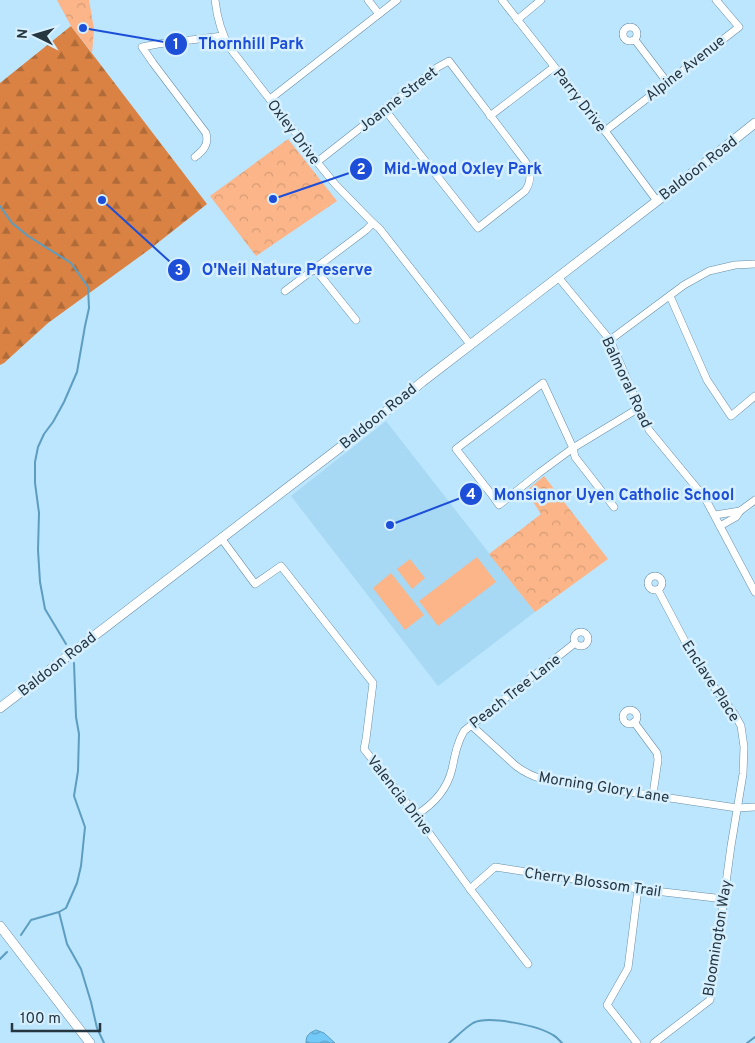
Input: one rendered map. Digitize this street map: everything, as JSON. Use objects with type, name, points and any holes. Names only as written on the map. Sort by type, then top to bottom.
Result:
[{"type":"street","name":"Oxley Drive","points":[[215,0],[219,23],[230,48],[317,162],[335,184],[379,228],[470,344]]},
{"type":"street","points":[[368,0],[379,14]]},
{"type":"street","points":[[270,99],[397,0]]},
{"type":"street","name":"Parry Drive","points":[[502,0],[657,201]]},
{"type":"street","points":[[517,20],[541,0]]},
{"type":"street","name":"Alpine Avenue","points":[[604,131],[739,27],[716,0]]},
{"type":"street","points":[[195,157],[205,148],[207,143],[206,133],[152,63],[142,47],[224,36]]},
{"type":"street","points":[[635,40],[667,82]]},
{"type":"street","name":"Joanne Street","points":[[317,162],[448,61],[490,116]]},
{"type":"street","points":[[385,110],[478,228],[525,191],[529,185],[529,168],[490,116],[554,67]]},
{"type":"street","name":"Baldoon Road","points":[[0,708],[372,423],[470,344],[755,124]]},
{"type":"street","points":[[285,291],[373,223]]},
{"type":"street","points":[[610,340],[684,285],[708,271],[735,265],[755,264]]},
{"type":"street","points":[[315,269],[356,320]]},
{"type":"street","name":"Balmoral Road","points":[[558,277],[610,340],[649,430],[705,498],[755,592]]},
{"type":"street","points":[[670,296],[706,380],[731,416],[755,396]]},
{"type":"street","points":[[614,507],[575,457],[573,448],[543,383],[456,448],[499,505],[539,472],[573,448],[639,408]]},
{"type":"street","points":[[720,526],[736,517],[755,500]]},
{"type":"street","points":[[715,515],[740,512]]},
{"type":"street","name":"Valencia Drive","points":[[221,538],[255,584],[281,566],[373,683],[364,749],[528,964]]},
{"type":"street","name":"Enclave Place","points":[[658,590],[697,664],[729,706],[741,726],[744,760],[738,808]]},
{"type":"street","name":"Peach Tree Lane","points":[[416,815],[427,808],[442,793],[448,781],[459,740],[464,731],[575,644]]},
{"type":"street","points":[[634,722],[657,753],[658,760],[653,794]]},
{"type":"street","name":"Morning Glory Lane","points":[[471,725],[516,766],[532,776],[542,779],[738,808],[755,807]]},
{"type":"street","name":"Bloomington Way","points":[[654,1043],[710,1000],[738,808]]},
{"type":"street","name":"Cherry Blossom Trail","points":[[470,889],[495,867],[638,889],[724,899]]},
{"type":"street","points":[[637,1043],[607,1006],[628,968],[638,889]]},
{"type":"street","points":[[0,926],[90,1043]]},
{"type":"shaded area","points":[[386,421],[535,612],[438,686],[291,496]]},
{"type":"green space","points":[[57,0],[89,0],[94,29],[92,53],[71,26]]},
{"type":"green space","points":[[71,26],[207,204],[150,249],[48,323],[0,365],[0,83]]},
{"type":"green space","points":[[288,139],[337,201],[256,256],[210,196]]},
{"type":"green space","points":[[544,476],[608,559],[535,612],[489,554],[541,514],[526,491]]},
{"type":"green space","points":[[477,557],[496,582],[438,626],[419,601]]},
{"type":"green space","points":[[410,559],[425,578],[412,589],[397,569]]},
{"type":"green space","points":[[391,573],[424,615],[405,630],[373,588]]},
{"type":"water","points":[[316,1030],[324,1033],[335,1043],[306,1043],[308,1035]]},
{"type":"waterway","points":[[0,206],[12,223],[28,236],[71,263],[88,287],[89,308],[77,372],[64,402],[44,434],[38,447],[35,462],[35,483],[39,513],[38,550],[40,582],[45,609],[66,644]]},
{"type":"waterway","points":[[21,935],[31,920],[59,912],[66,908],[77,883],[81,866],[85,827],[74,796],[78,771],[79,734],[76,717],[74,663]]},
{"type":"waterway","points":[[59,912],[67,944],[81,969],[97,1028],[104,1043]]},
{"type":"waterway","points":[[0,959],[7,952]]},
{"type":"waterway","points":[[449,1043],[473,1023],[490,1020],[537,1028],[554,1036],[562,1043]]},
{"type":"waterway","points":[[747,1043],[755,1037]]},
{"type":"place","name":"Thornhill Park","points":[[83,28]]},
{"type":"place","name":"Mid-Wood Oxley Park","points":[[273,199]]},
{"type":"place","name":"O'Neil Nature Preserve","points":[[102,200]]},
{"type":"place","name":"Monsignor Uyen Catholic School","points":[[390,525]]}]
